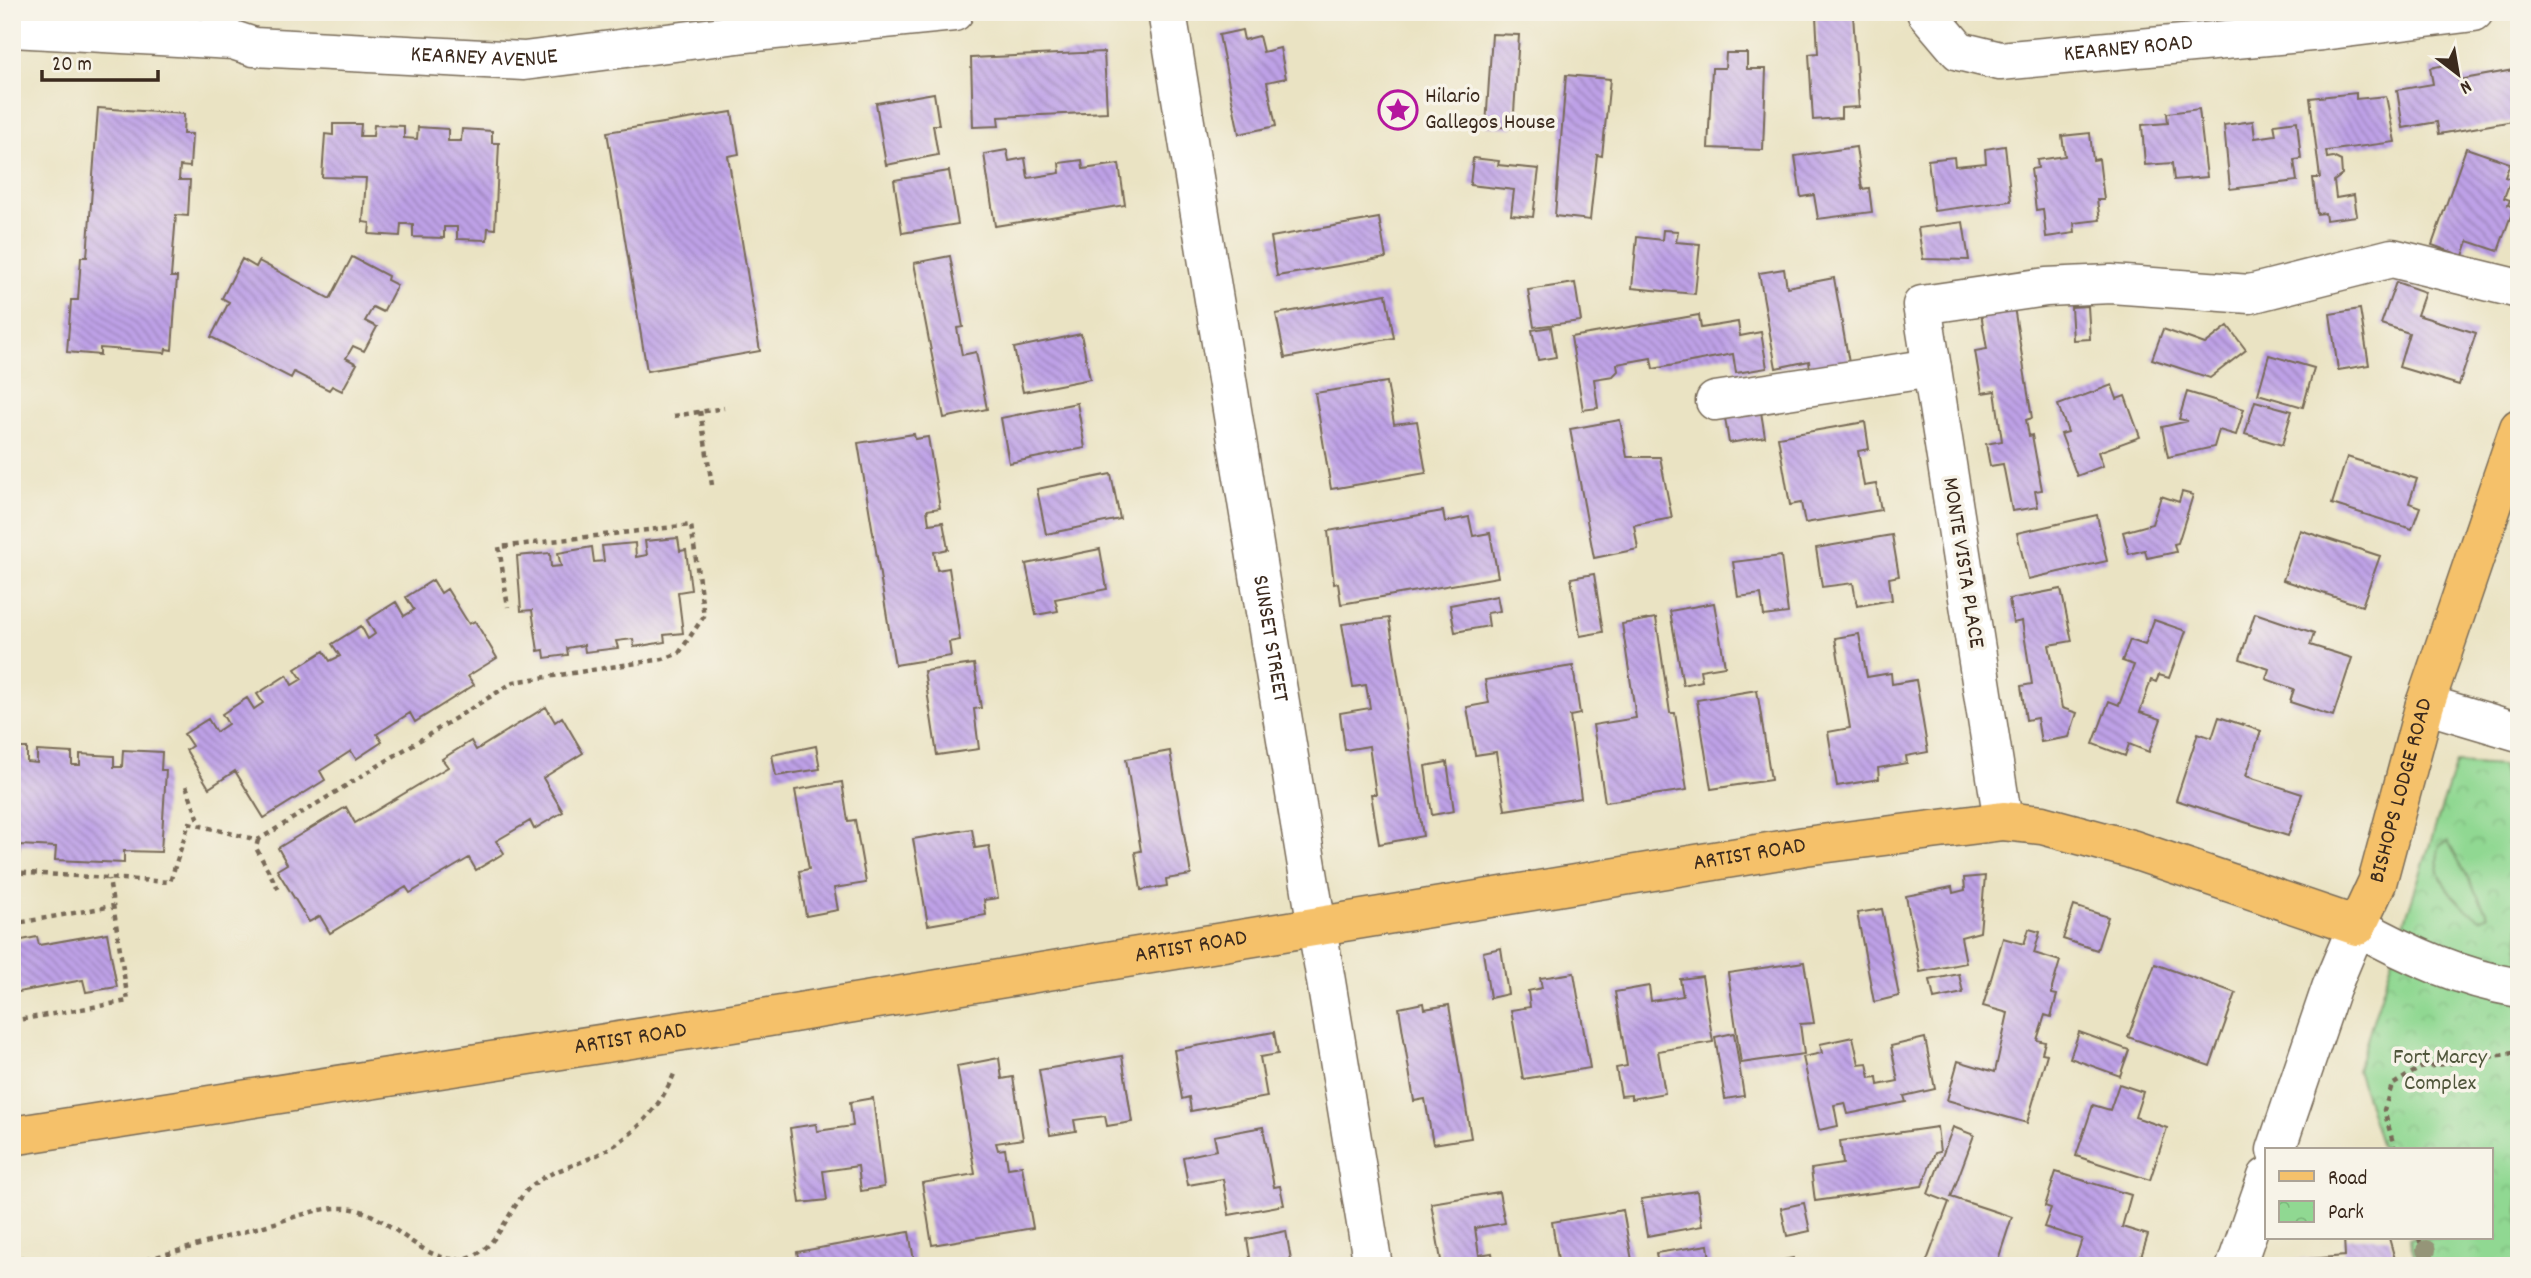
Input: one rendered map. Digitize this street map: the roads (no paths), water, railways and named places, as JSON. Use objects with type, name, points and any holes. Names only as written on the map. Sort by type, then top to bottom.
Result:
[{"type":"main road","name":"BISHOPS LODGE ROAD","points":[[2357,926],[2377,883],[2425,704],[2519,428]]},
{"type":"main road","name":"ARTIST ROAD","points":[[12,1136],[689,1031],[1805,846],[2003,821],[2042,825],[2120,846],[2357,926]]},
{"type":"street","name":"KEARNEY AVENUE","points":[[12,28],[233,40],[254,30],[524,61],[743,23],[954,12]]},
{"type":"street","name":"SUNSET STREET","points":[[1167,12],[1270,645],[1320,926],[1373,1266]]},
{"type":"street","name":"KEARNEY ROAD","points":[[1926,12],[1959,51],[2000,61],[2317,22],[2474,12]]},
{"type":"street","name":"MONTE VISTA PLACE","points":[[2003,821],[1922,305],[2046,287],[2111,284],[2250,294],[2392,258],[2519,289]]},
{"type":"street","points":[[1715,401],[1932,368]]},
{"type":"street","points":[[2425,704],[2519,733]]},
{"type":"street","points":[[2357,926],[2407,955],[2470,978],[2519,988]]},
{"type":"street","name":"BISHOPS LODGE ROAD","points":[[2277,1148],[2331,988],[2357,926]]},
{"type":"street","points":[[2236,1266],[2265,1183]]},
{"type":"place","name":"Hilario Gallegos House","points":[[1398,110]]},
{"type":"park label","name":"Fort Marcy Complex","points":[[2440,1071]]}]
